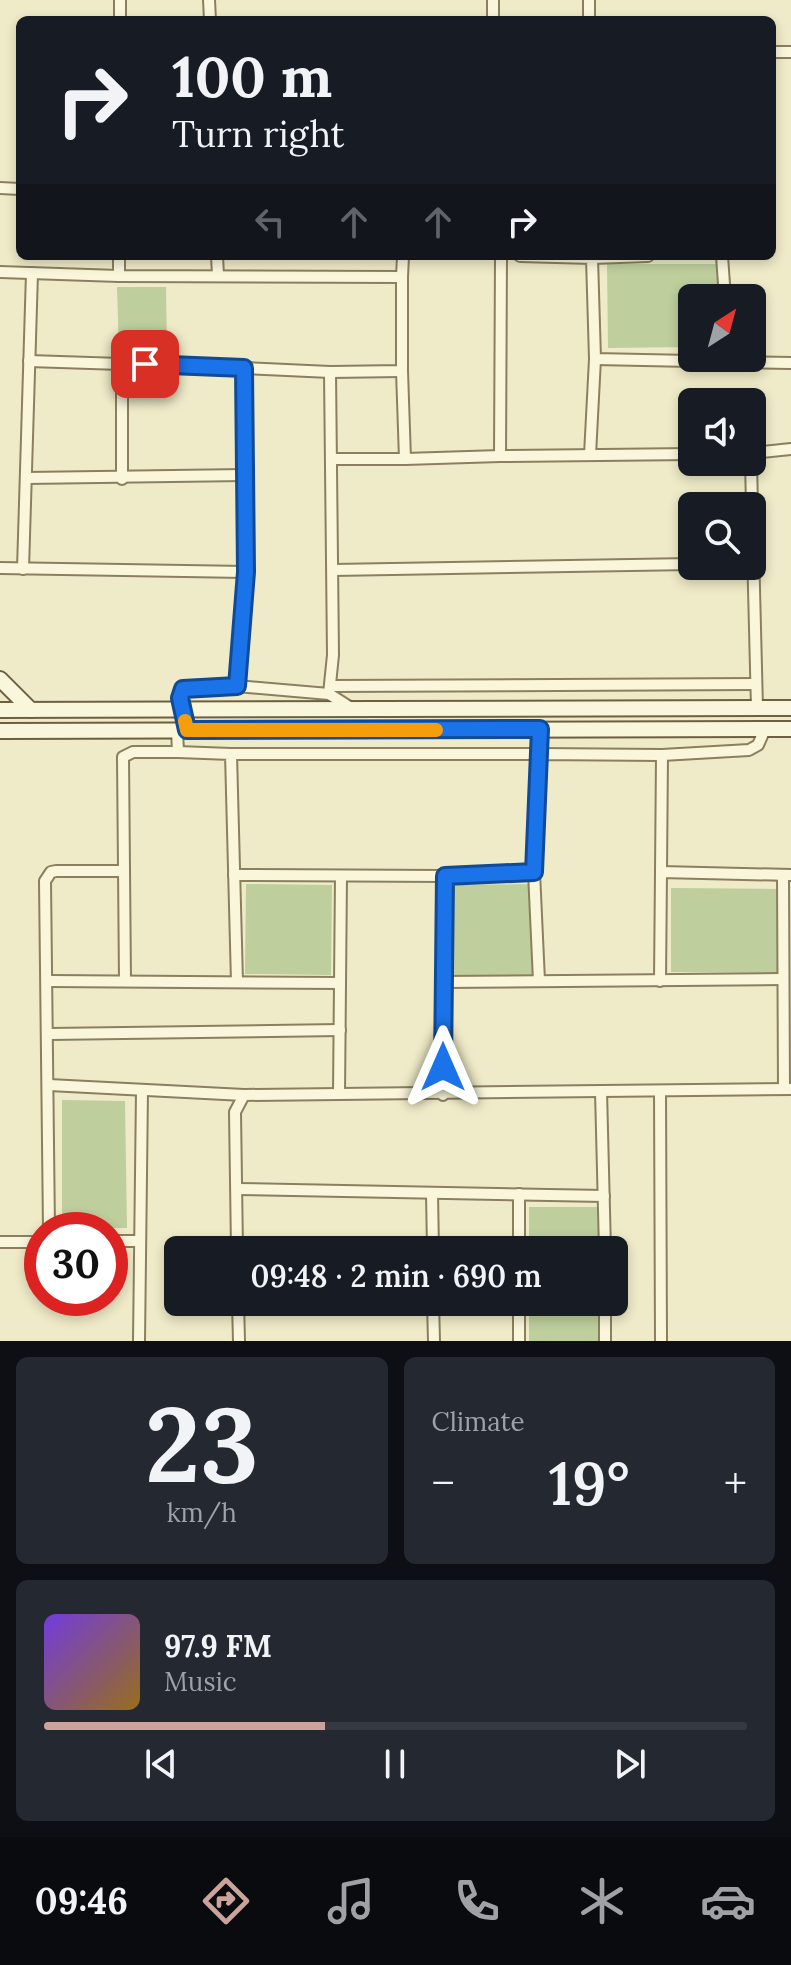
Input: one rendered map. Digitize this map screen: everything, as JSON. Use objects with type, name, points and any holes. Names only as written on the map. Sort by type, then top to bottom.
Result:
[{"type":"main road","points":[[0,679],[31,710]]},
{"type":"main road","points":[[0,710],[791,708]]},
{"type":"main road","points":[[0,745],[6,731],[791,729]]},
{"type":"street","points":[[119,260],[119,276]]},
{"type":"street","points":[[217,260],[218,275]]},
{"type":"street","points":[[403,260],[405,459]]},
{"type":"street","points":[[500,456],[501,260]]},
{"type":"street","points":[[590,455],[595,359],[592,260]]},
{"type":"street","points":[[722,260],[724,284]]},
{"type":"street","points":[[0,272],[119,276],[402,277]]},
{"type":"street","points":[[23,569],[32,273]]},
{"type":"street","points":[[595,359],[678,360]]},
{"type":"street","points":[[29,361],[330,372],[402,371]]},
{"type":"street","points":[[766,362],[791,363]]},
{"type":"street","points":[[122,363],[122,479]]},
{"type":"street","points":[[237,686],[246,572],[244,368]]},
{"type":"street","points":[[329,690],[333,570],[330,372]]},
{"type":"street","points":[[766,452],[791,449]]},
{"type":"street","points":[[332,459],[678,454]]},
{"type":"street","points":[[26,478],[245,475]]},
{"type":"street","points":[[333,570],[678,564]]},
{"type":"street","points":[[0,568],[246,572]]},
{"type":"street","points":[[753,580],[757,708]]},
{"type":"street","points":[[178,752],[183,689],[237,686],[329,690],[756,684]]},
{"type":"street","points":[[329,690],[353,709]]},
{"type":"street","points":[[539,981],[534,872],[540,729]]},
{"type":"street","points":[[125,981],[123,757],[133,752],[662,755],[749,750],[758,745],[765,729]]},
{"type":"street","points":[[231,754],[237,982]]},
{"type":"street","points":[[660,981],[662,755]]},
{"type":"street","points":[[49,1212],[47,877],[56,871],[123,871]]},
{"type":"street","points":[[234,875],[445,876],[534,872]]},
{"type":"street","points":[[49,1085],[244,1095],[788,1089],[783,979],[787,875],[661,872]]},
{"type":"street","points":[[339,1094],[341,876]]},
{"type":"street","points":[[443,1095],[445,876]]},
{"type":"street","points":[[443,982],[783,979]]},
{"type":"street","points":[[49,981],[340,983]]},
{"type":"street","points":[[49,1034],[340,1030]]},
{"type":"street","points":[[139,1341],[142,1091]]},
{"type":"street","points":[[601,1091],[605,1236]]},
{"type":"street","points":[[660,1091],[661,1341]]},
{"type":"street","points":[[237,1236],[235,1112],[244,1095]]},
{"type":"street","points":[[237,1189],[604,1196]]},
{"type":"street","points":[[432,1193],[433,1236]]},
{"type":"street","points":[[519,1194],[519,1236]]},
{"type":"street","points":[[128,1241],[140,1241]]},
{"type":"street","points":[[0,1242],[24,1242]]},
{"type":"street","points":[[238,1316],[239,1341]]},
{"type":"street","points":[[433,1316],[434,1341]]},
{"type":"street","points":[[519,1316],[519,1341]]},
{"type":"street","points":[[605,1316],[605,1341]]},
{"type":"green space","points":[[607,264],[717,264],[717,284],[678,284],[678,347],[608,348]]},
{"type":"green space","points":[[117,287],[166,287],[167,352],[119,353]]},
{"type":"green space","points":[[246,884],[332,885],[331,975],[245,974]]},
{"type":"green space","points":[[532,884],[533,975],[453,975],[452,885]]},
{"type":"green space","points":[[671,888],[778,889],[778,973],[671,972]]},
{"type":"green space","points":[[62,1100],[125,1101],[127,1212],[62,1212]]},
{"type":"green space","points":[[529,1207],[600,1207],[600,1236],[529,1236]]},
{"type":"green space","points":[[529,1316],[600,1316],[600,1341],[529,1341]]},
{"type":"slow traffic","points":[[185,721],[187,730],[436,730]]},
{"type":"route","points":[[145,364],[244,368],[246,572],[237,686],[183,689],[180,698],[187,730],[540,729],[534,872],[445,876],[443,1067]]}]
